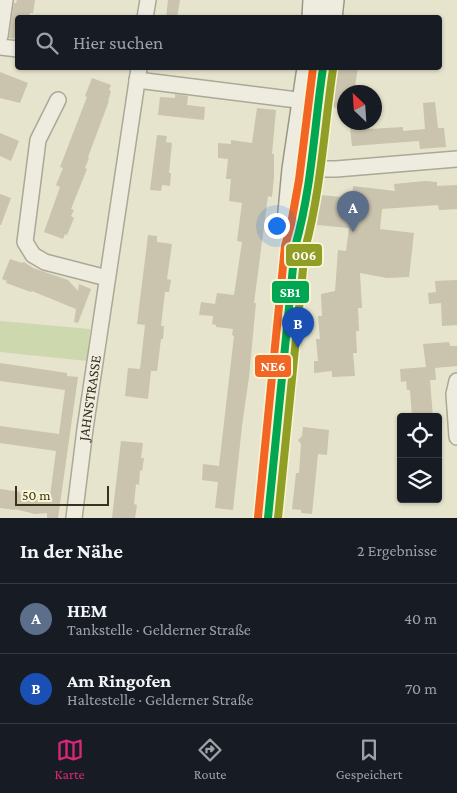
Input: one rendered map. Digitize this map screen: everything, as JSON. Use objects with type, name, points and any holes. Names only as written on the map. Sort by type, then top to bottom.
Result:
[{"type":"main road","points":[[313,15],[314,0]]},
{"type":"main road","points":[[331,15],[333,0]]},
{"type":"main road","points":[[268,518],[295,247],[301,227],[302,169],[310,102],[308,70]]},
{"type":"main road","points":[[310,102],[322,70]]},
{"type":"street","points":[[0,36],[5,0]]},
{"type":"street","points":[[146,15],[148,0]]},
{"type":"street","points":[[0,47],[15,49]]},
{"type":"street","name":"JAHNSTRASSE","points":[[74,518],[85,429],[138,74],[310,102]]},
{"type":"street","points":[[58,100],[38,140],[25,242],[33,255],[45,262],[107,278]]},
{"type":"street","points":[[302,169],[336,169],[457,160]]},
{"type":"street","points":[[457,381],[454,394],[457,437]]},
{"type":"green space","points":[[0,321],[90,329],[87,361],[0,352]]},
{"type":"building","points":[[17,0],[35,0],[33,13],[30,13],[30,15],[15,15],[15,39],[9,38],[14,3]]},
{"type":"building","points":[[168,0],[180,0],[178,15],[166,15]]},
{"type":"building","points":[[336,70],[358,70],[355,85],[337,85],[337,108],[331,107]]},
{"type":"building","points":[[0,72],[28,83],[20,103],[0,98]]},
{"type":"building","points":[[92,78],[111,85],[109,90],[111,91],[88,157],[85,168],[87,169],[71,209],[74,210],[71,216],[74,218],[67,235],[65,234],[63,239],[44,232],[60,187],[56,185],[63,168],[60,167],[87,97],[85,96]]},
{"type":"building","points":[[175,94],[188,96],[187,105],[205,107],[204,120],[158,115],[160,97],[175,98]]},
{"type":"building","points":[[435,102],[438,128],[444,128],[446,147],[420,149],[419,141],[352,146],[350,130],[382,130],[382,128],[403,127],[403,131],[425,129],[423,103]]},
{"type":"building","points":[[257,108],[276,110],[272,154],[274,154],[274,176],[272,197],[268,196],[254,303],[256,303],[249,377],[233,510],[215,508],[218,482],[202,480],[203,464],[219,466],[234,336],[232,335],[233,329],[216,327],[216,325],[212,324],[213,316],[199,315],[201,302],[215,304],[217,293],[234,295],[242,242],[237,241],[242,203],[229,201],[231,179],[226,179],[228,159],[218,158],[218,143],[231,144],[231,140],[252,143]]},
{"type":"building","points":[[0,133],[19,141],[11,161],[0,156]]},
{"type":"building","points":[[157,135],[167,136],[166,142],[172,143],[169,173],[171,173],[170,186],[162,185],[161,191],[150,190]]},
{"type":"building","points":[[425,181],[437,182],[437,186],[457,185],[457,209],[439,210],[438,205],[382,209],[380,229],[414,233],[409,277],[387,278],[360,273],[362,308],[358,308],[359,331],[356,331],[357,353],[353,353],[355,376],[332,377],[332,371],[314,373],[314,361],[318,361],[316,339],[320,339],[318,316],[322,316],[321,294],[335,291],[338,250],[346,251],[349,228],[317,225],[320,195],[352,198],[353,186],[395,191],[394,184]]},
{"type":"building","points":[[0,194],[11,198],[1,225],[0,225]]},
{"type":"building","points":[[148,235],[157,236],[157,242],[172,244],[167,279],[171,280],[169,292],[165,292],[161,326],[164,326],[163,339],[161,339],[157,371],[151,371],[148,399],[125,396],[128,368],[140,369],[145,325],[137,324]]},
{"type":"building","points":[[10,259],[24,262],[33,268],[68,280],[78,291],[79,284],[91,289],[78,323],[74,322],[76,309],[32,291],[6,283],[7,281],[2,279]]},
{"type":"building","points":[[457,280],[457,325],[442,326],[441,303],[429,304],[428,293],[436,292],[435,281]]},
{"type":"building","points":[[449,342],[450,346],[457,346],[457,366],[435,368],[436,380],[430,380],[433,413],[412,413],[410,390],[407,390],[406,381],[401,382],[400,369],[426,367],[423,344]]},
{"type":"building","points":[[0,363],[67,373],[67,376],[78,377],[58,518],[47,518],[47,513],[35,514],[15,509],[0,508],[0,489],[50,496],[56,451],[0,443],[0,426],[59,434],[65,390],[0,381]]},
{"type":"building","points":[[303,427],[329,430],[327,455],[318,454],[312,514],[301,513],[301,510],[292,509],[296,473],[299,473],[301,444],[298,440],[302,436]]},
{"type":"building","points":[[121,441],[143,443],[141,458],[144,458],[142,471],[140,470],[139,485],[136,484],[134,504],[137,505],[135,518],[112,518]]},
{"type":"transit line","name":"NE6","points":[[258,517],[285,246],[299,180],[313,70]]},
{"type":"transit line","name":"SB1","points":[[268,518],[295,247],[309,180],[323,70]]},
{"type":"transit line","name":"006","points":[[278,518],[305,249],[319,182],[333,70]]},
{"type":"place","name":"HEM","points":[[353,232]]},
{"type":"place","name":"Am Ringofen","points":[[298,348]]}]
